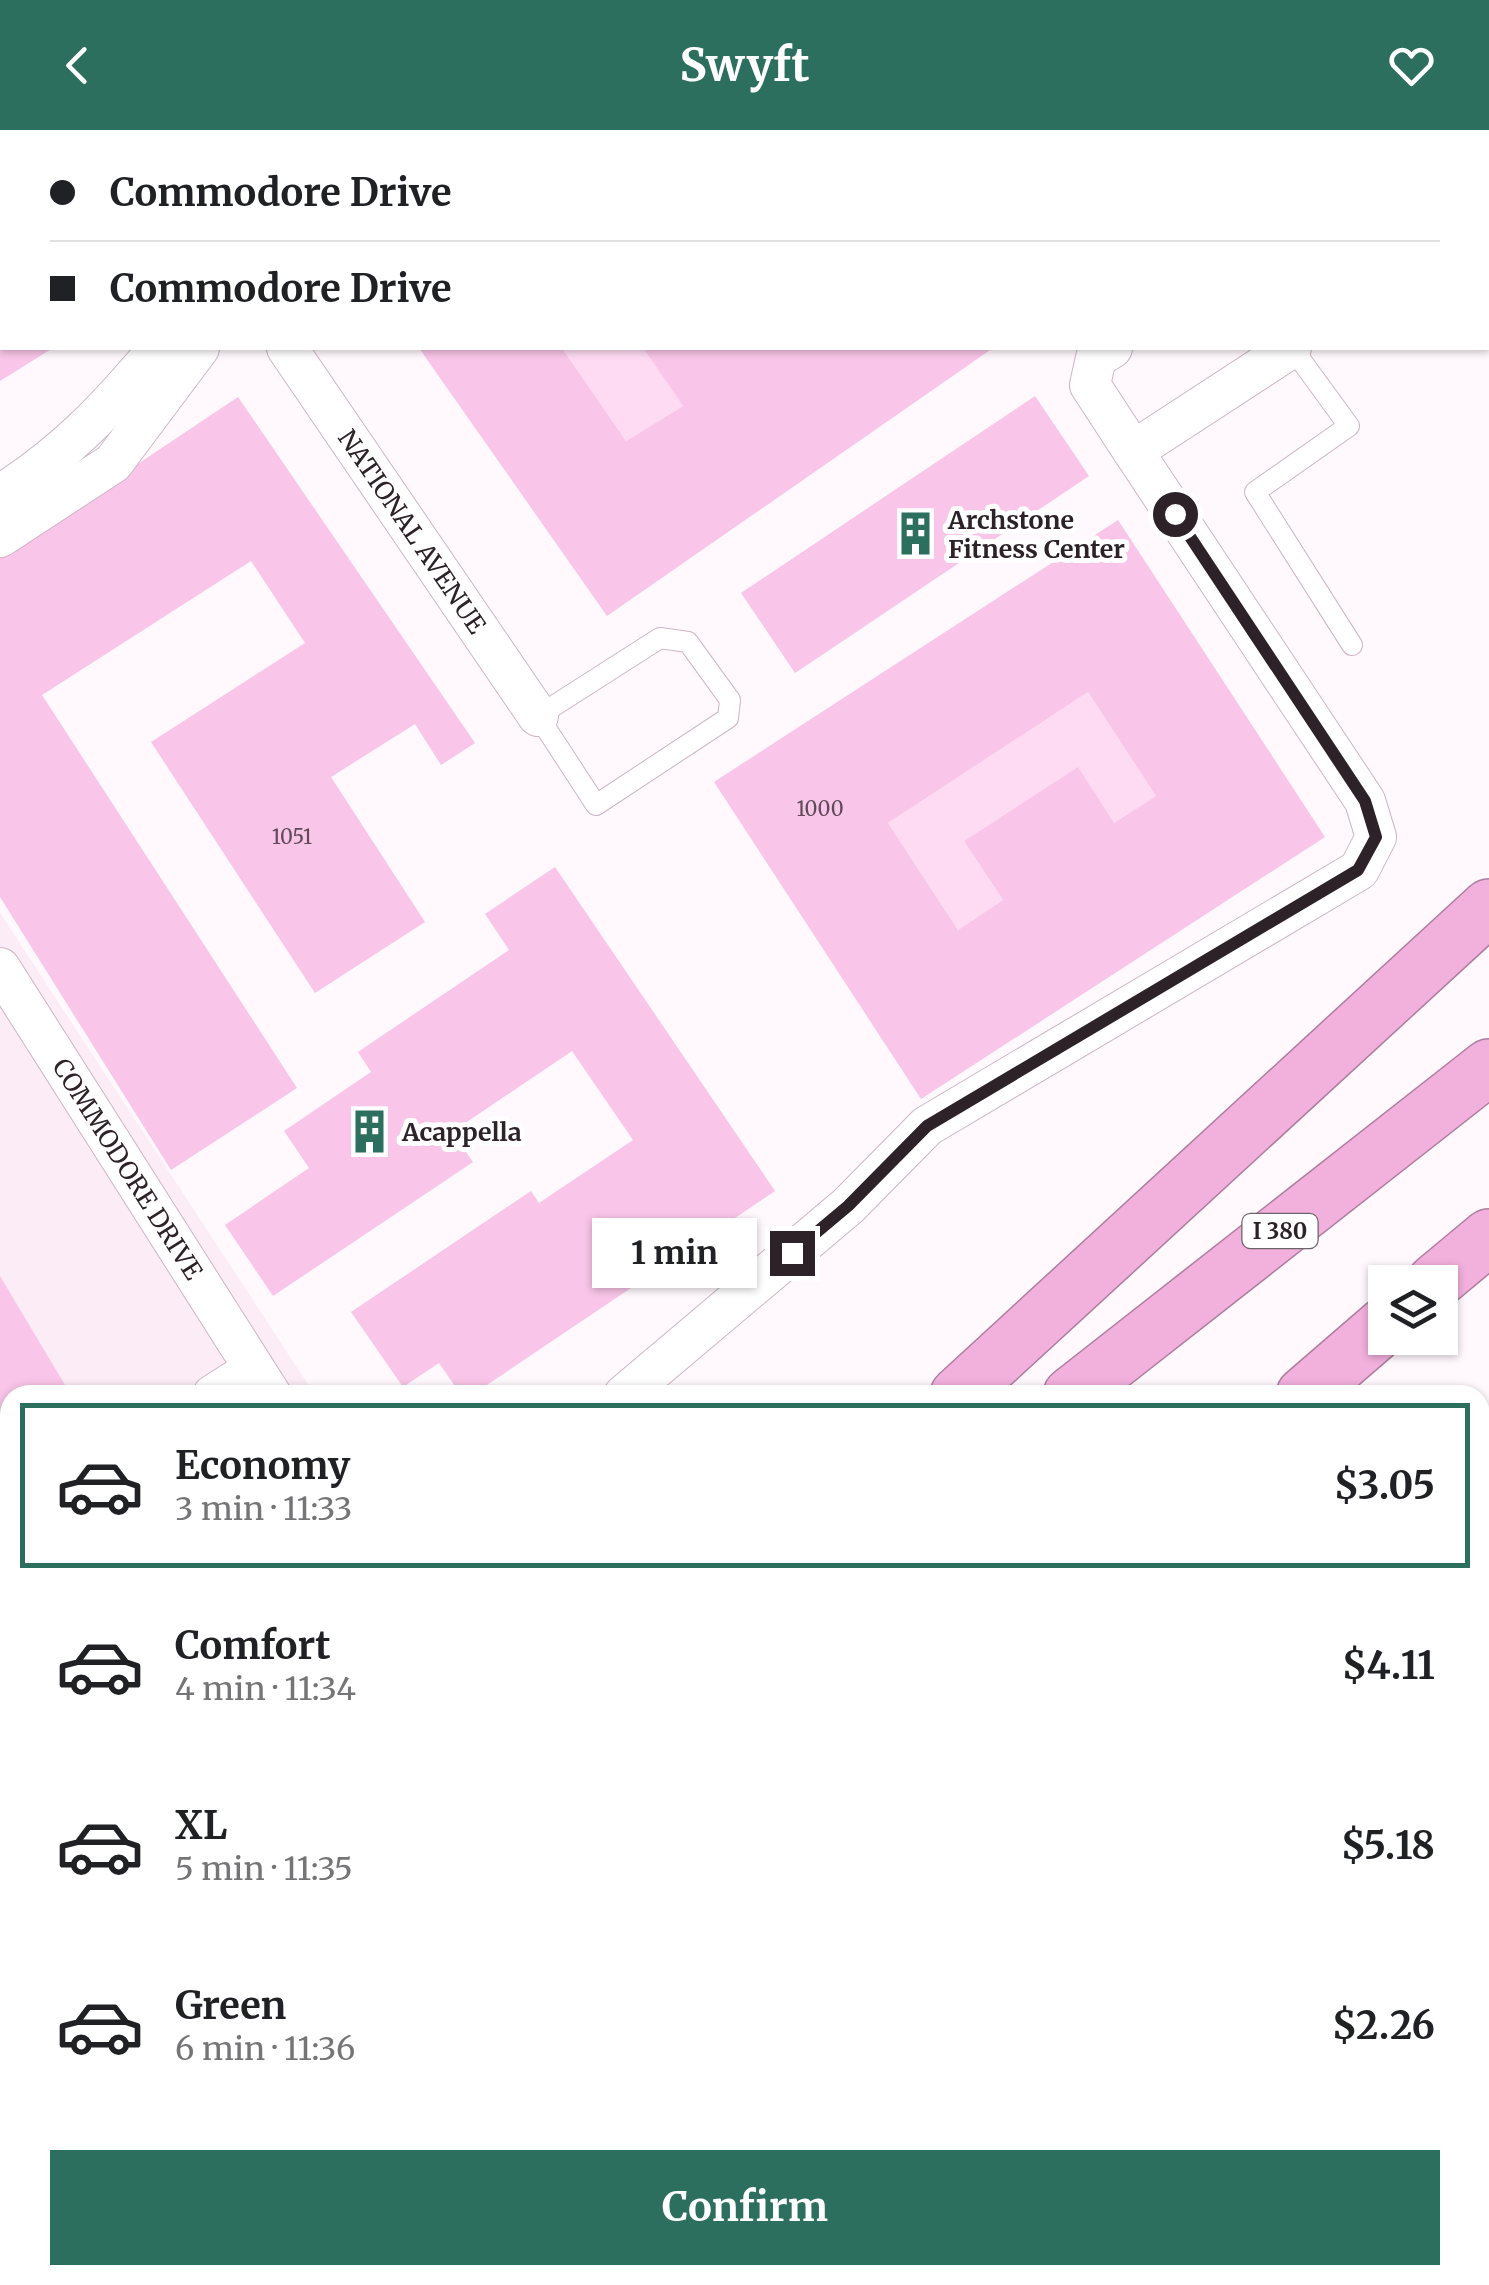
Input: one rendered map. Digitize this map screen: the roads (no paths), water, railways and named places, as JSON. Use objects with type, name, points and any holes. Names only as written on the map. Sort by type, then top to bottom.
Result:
[{"type":"highway","points":[[969,1385],[1489,907]]},
{"type":"highway","points":[[1307,1210],[1489,1043]]},
{"type":"highway","name":"I 380","points":[[1085,1385],[1489,1067]]},
{"type":"highway","points":[[1455,1265],[1489,1237]]},
{"type":"highway","points":[[1316,1385],[1368,1340]]},
{"type":"street","points":[[0,495],[42,469],[92,428],[157,350]]},
{"type":"street","points":[[0,537],[113,463],[198,350]]},
{"type":"street","name":"NATIONAL AVENUE","points":[[288,350],[538,716]]},
{"type":"street","points":[[636,1385],[848,1206],[927,1126],[1358,870],[1376,837],[1365,801],[1090,385],[1096,358],[1109,350]]},
{"type":"street","points":[[1133,451],[1289,350]]},
{"type":"street","name":"COMMODORE DRIVE","points":[[0,968],[262,1382]]},
{"type":"lane","points":[[1293,350],[1350,426],[1255,492],[1352,644]]},
{"type":"lane","name":"NATIONAL AVENUE","points":[[660,638],[688,642],[730,700],[728,718],[596,805],[538,716],[660,638]]},
{"type":"lane","points":[[1442,1265],[1489,1228]]},
{"type":"lane","points":[[1289,1385],[1368,1323]]},
{"type":"place","name":"Archstone Fitness Center","points":[[915,534]]},
{"type":"place","name":"Acappella","points":[[369,1132]]}]
